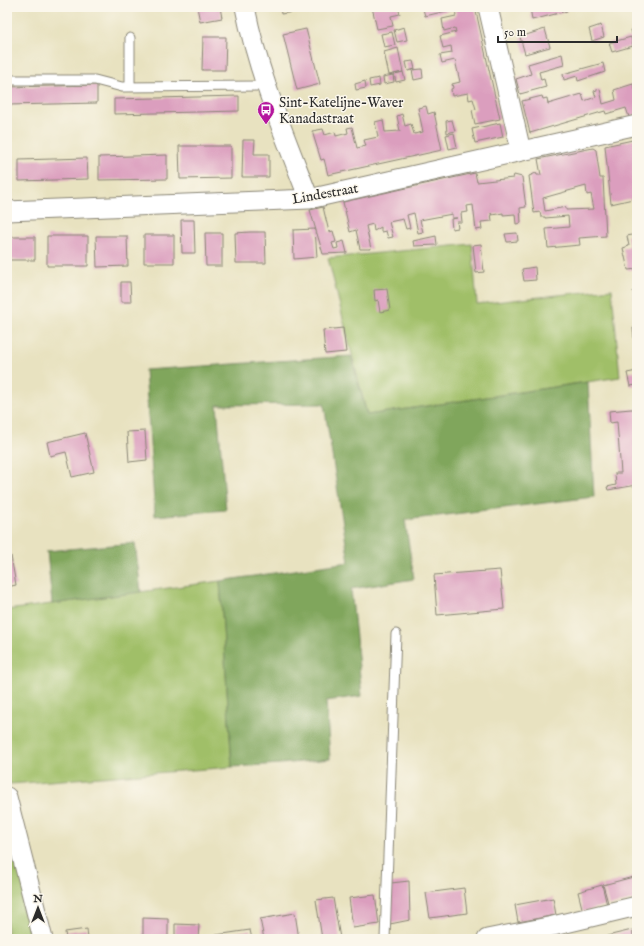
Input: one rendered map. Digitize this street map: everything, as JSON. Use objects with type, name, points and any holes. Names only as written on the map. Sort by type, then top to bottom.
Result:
[{"type":"street","points":[[245,7],[249,30],[266,86],[309,199]]},
{"type":"street","points":[[488,7],[521,151]]},
{"type":"street","name":"Lindestraat","points":[[7,211],[309,199],[637,125]]},
{"type":"street","points":[[7,797],[43,939]]},
{"type":"street","points":[[487,939],[553,926],[637,906]]},
{"type":"lane","points":[[130,38],[130,87]]},
{"type":"lane","points":[[7,80],[95,80],[122,87],[266,86]]},
{"type":"lane","points":[[385,939],[396,634]]},
{"type":"green space","points":[[472,244],[477,304],[612,289],[620,377],[367,415],[328,258]]},
{"type":"green space","points":[[351,356],[367,415],[588,382],[594,497],[405,520],[414,579],[351,589],[362,696],[326,701],[330,759],[232,767],[220,581],[349,562],[324,404],[217,405],[226,510],[155,516],[145,370]]},
{"type":"green space","points":[[135,543],[141,592],[52,604],[47,551]]},
{"type":"green space","points":[[220,581],[232,767],[10,784],[7,772],[7,610]]},
{"type":"green space","points":[[7,805],[41,939],[7,939]]},
{"type":"building","points":[[197,7],[220,7],[222,18],[200,22]]},
{"type":"building","points":[[280,7],[309,7],[310,9],[281,14]]},
{"type":"building","points":[[372,7],[398,7],[400,14],[391,16],[393,26],[377,29]]},
{"type":"building","points":[[429,7],[475,7],[500,119],[475,124],[472,110],[476,109],[473,99],[469,100],[468,93],[452,96],[452,84],[460,82],[455,60],[442,63],[440,55],[452,53],[451,46],[443,48],[440,36],[456,32],[455,28],[444,31],[442,19],[456,16],[455,9],[425,16],[423,9]]},
{"type":"building","points":[[530,7],[566,7],[567,11],[532,20]]},
{"type":"building","points":[[601,25],[604,37],[592,41],[589,29]]},
{"type":"building","points":[[404,27],[407,40],[397,42],[394,30]]},
{"type":"building","points":[[637,28],[637,45],[636,46],[631,30]]},
{"type":"building","points":[[306,29],[320,84],[297,90],[283,34]]},
{"type":"building","points":[[545,29],[550,47],[525,54],[520,37]]},
{"type":"building","points":[[392,32],[395,45],[384,47],[381,34]]},
{"type":"building","points":[[203,37],[226,37],[225,70],[202,70]]},
{"type":"building","points":[[631,37],[633,46],[612,52],[609,43]]},
{"type":"building","points":[[398,48],[403,72],[389,75],[384,52]]},
{"type":"building","points":[[562,54],[564,65],[539,72],[541,80],[544,79],[546,87],[520,94],[516,79],[531,74],[528,64]]},
{"type":"building","points":[[413,61],[415,69],[408,71],[406,62]]},
{"type":"building","points":[[603,63],[605,72],[578,81],[577,76],[564,80],[563,74]]},
{"type":"building","points":[[422,69],[423,78],[414,80],[412,70]]},
{"type":"building","points":[[403,72],[405,80],[396,82],[394,74]]},
{"type":"building","points":[[393,75],[394,82],[384,84],[383,77]]},
{"type":"building","points":[[379,78],[380,85],[370,87],[369,80]]},
{"type":"building","points":[[365,81],[366,88],[356,90],[355,84]]},
{"type":"building","points":[[633,84],[637,94],[637,114],[629,117],[626,108],[606,114],[605,111],[530,133],[522,101],[542,96],[543,99],[547,98],[548,104],[582,94],[584,101],[596,97],[594,91],[600,89],[603,104],[616,100],[614,90]]},
{"type":"building","points":[[97,85],[97,103],[7,105],[7,87]]},
{"type":"building","points":[[239,96],[239,111],[114,114],[114,99]]},
{"type":"building","points":[[426,106],[428,114],[434,112],[442,150],[328,175],[324,159],[321,160],[312,131],[323,129],[325,135],[335,132],[336,136],[348,133],[347,128],[352,127],[357,148],[366,146],[364,140],[378,137],[375,122],[383,120],[385,132],[400,131],[397,116],[402,114],[405,126],[411,124],[414,134],[423,132],[418,108]]},
{"type":"building","points":[[452,120],[455,131],[447,133],[446,121]]},
{"type":"building","points":[[500,123],[503,137],[475,143],[472,129]]},
{"type":"building","points":[[454,133],[457,147],[449,149],[446,135]]},
{"type":"building","points":[[637,139],[637,198],[611,204],[605,146]]},
{"type":"building","points":[[243,140],[255,140],[254,154],[269,154],[269,177],[242,177]]},
{"type":"building","points":[[179,146],[231,146],[231,178],[180,179]]},
{"type":"building","points":[[593,148],[596,150],[600,178],[603,178],[606,236],[579,238],[580,245],[548,248],[546,229],[569,227],[568,216],[545,218],[541,217],[540,212],[534,213],[529,176],[536,173],[537,175],[541,175],[538,159]],"holes":[[[586,186],[587,195],[591,194],[594,209],[566,210],[566,207],[545,211],[543,198]]]},
{"type":"building","points":[[167,155],[167,179],[99,180],[99,157]]},
{"type":"building","points":[[87,158],[88,179],[19,181],[19,160]]},
{"type":"building","points":[[475,173],[477,182],[513,178],[514,175],[522,177],[526,207],[520,208],[521,223],[516,224],[515,214],[503,215],[503,213],[492,215],[491,213],[492,221],[481,222],[482,229],[476,230],[473,205],[467,206],[468,212],[461,213],[462,222],[457,222],[458,228],[452,229],[451,219],[457,218],[452,218],[452,214],[420,220],[423,232],[418,233],[414,213],[407,215],[410,228],[406,229],[403,219],[389,222],[393,237],[388,238],[386,231],[381,232],[381,227],[374,231],[373,224],[366,226],[371,249],[360,249],[356,230],[350,232],[343,202]]},
{"type":"building","points":[[323,207],[329,232],[333,231],[336,242],[332,243],[334,249],[338,248],[337,243],[344,241],[347,253],[323,254],[310,210]]},
{"type":"building","points":[[181,220],[194,220],[195,253],[182,253]]},
{"type":"building","points":[[315,229],[317,257],[294,259],[293,230]]},
{"type":"building","points":[[265,232],[266,263],[236,263],[235,233]]},
{"type":"building","points":[[205,233],[222,233],[222,266],[206,266]]},
{"type":"building","points":[[517,233],[518,241],[507,242],[505,234]]},
{"type":"building","points":[[637,234],[637,269],[628,270],[623,248],[629,246],[627,236]]},
{"type":"building","points":[[144,235],[174,235],[174,263],[144,263]]},
{"type":"building","points":[[47,236],[88,236],[88,266],[47,266]]},
{"type":"building","points":[[96,236],[127,236],[128,266],[97,267]]},
{"type":"building","points":[[436,236],[437,245],[414,246],[413,241]]},
{"type":"building","points":[[7,237],[35,237],[35,260],[7,260]]},
{"type":"building","points":[[481,244],[484,272],[476,273],[473,245]]},
{"type":"building","points":[[535,267],[536,280],[524,281],[522,269]]},
{"type":"building","points":[[121,282],[130,282],[131,302],[121,302]]},
{"type":"building","points":[[387,289],[390,310],[380,312],[378,300],[375,301],[374,290]]},
{"type":"building","points":[[637,290],[637,306],[636,306],[633,291]]},
{"type":"building","points":[[637,327],[637,337],[634,338],[633,328]]},
{"type":"building","points":[[343,328],[346,352],[325,354],[323,330]]},
{"type":"building","points":[[637,371],[637,385],[630,386],[627,373]]},
{"type":"building","points":[[637,409],[637,485],[608,490],[607,487],[616,485],[615,473],[621,473],[617,422],[610,423],[609,411]]},
{"type":"building","points":[[145,431],[147,460],[129,462],[127,432]]},
{"type":"building","points":[[85,433],[94,472],[72,477],[66,452],[50,456],[47,442]]},
{"type":"building","points":[[11,556],[16,585],[7,587],[7,557]]},
{"type":"building","points":[[500,570],[504,609],[437,615],[434,575]]},
{"type":"building","points":[[637,876],[637,899],[609,906],[603,885]]},
{"type":"building","points":[[409,881],[410,920],[390,924],[391,883]]},
{"type":"building","points":[[602,885],[607,905],[583,912],[578,892]]},
{"type":"building","points":[[464,888],[467,913],[430,918],[426,893]]},
{"type":"building","points":[[375,895],[379,924],[353,928],[349,898]]},
{"type":"building","points":[[333,898],[340,938],[322,939],[316,900]]},
{"type":"building","points":[[553,898],[556,915],[518,922],[515,905]]},
{"type":"building","points":[[295,913],[299,939],[264,939],[260,919]]},
{"type":"building","points":[[143,918],[168,919],[168,939],[143,939]]},
{"type":"building","points":[[175,924],[199,925],[198,939],[175,939]]},
{"type":"building","points":[[87,929],[88,939],[66,939],[65,932]]},
{"type":"building","points":[[250,930],[252,939],[217,939],[216,935]]},
{"type":"building","points":[[632,930],[634,939],[608,939],[607,936]]},
{"type":"building","points":[[125,936],[125,939],[108,939],[108,938]]},
{"type":"place","name":"Sint-Katelijne-Waver Kanadastraat","points":[[266,125]]}]
